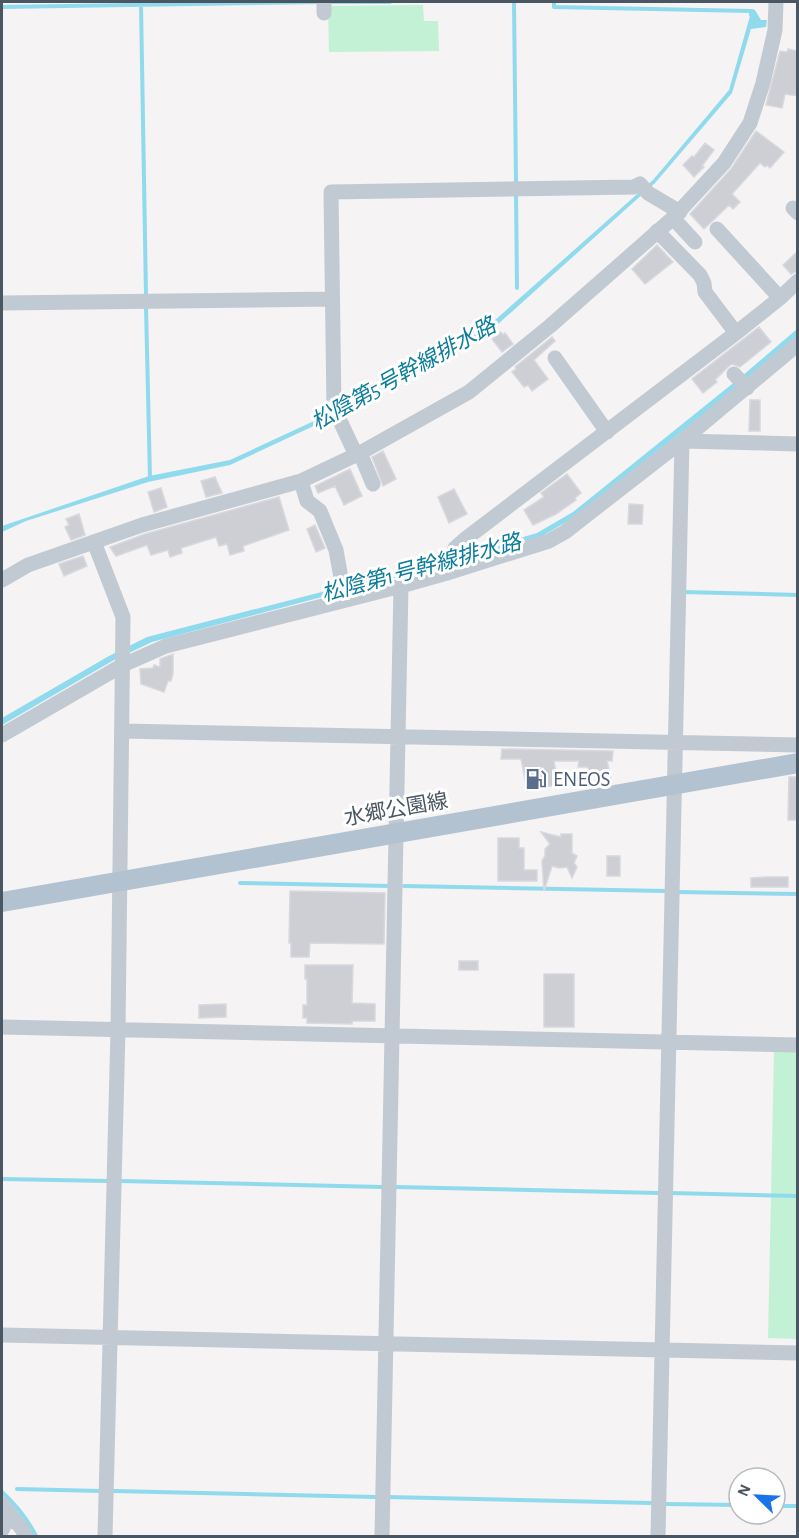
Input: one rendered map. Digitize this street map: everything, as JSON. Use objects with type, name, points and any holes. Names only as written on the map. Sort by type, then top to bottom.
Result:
[{"type":"main road","name":"水郷公園線","points":[[2,902],[798,764]]},
{"type":"street","points":[[2,580],[28,566],[142,525],[301,481],[358,454],[469,392],[550,326],[676,215],[724,163],[750,123],[763,83],[775,30],[776,2]]},
{"type":"street","points":[[374,484],[338,415],[332,298],[331,192],[634,187],[640,184],[676,215],[695,242]]},
{"type":"street","points":[[717,229],[780,298]]},
{"type":"street","points":[[657,231],[700,275],[705,292],[736,333]]},
{"type":"street","points":[[2,735],[123,656],[166,646],[344,593],[401,586],[447,571],[607,432],[736,333],[798,281]]},
{"type":"street","points":[[2,303],[332,298]]},
{"type":"street","points":[[465,554],[549,541],[565,532],[682,441],[741,381],[798,344]]},
{"type":"street","points":[[555,358],[607,432]]},
{"type":"street","points":[[682,441],[798,444]]},
{"type":"street","points":[[658,1536],[682,441]]},
{"type":"street","points":[[301,481],[307,501],[320,511],[336,550],[344,593]]},
{"type":"street","points":[[94,542],[123,616],[118,1030],[105,1536]]},
{"type":"street","points":[[382,1536],[401,586]]},
{"type":"street","points":[[122,731],[798,745]]},
{"type":"street","points":[[2,1027],[798,1045]]},
{"type":"street","points":[[2,1335],[798,1353]]},
{"type":"street","points":[[2,1504],[26,1536]]},
{"type":"street","points":[[2,1530],[4,1524],[14,1518]]},
{"type":"green space","points":[[423,5],[424,21],[438,21],[439,51],[329,52],[328,6]]},
{"type":"green space","points":[[774,1051],[797,1052],[797,1339],[768,1338]]},
{"type":"water","points":[[752,9],[761,20],[767,20],[766,27],[751,29],[732,93],[655,183],[487,334],[333,417],[230,465],[148,482],[26,521],[2,532],[2,526],[149,476],[230,460],[340,409],[485,329],[653,180],[729,90]]},
{"type":"water","name":"松陰第1号幹線排水路","points":[[797,329],[797,336],[747,380],[573,518],[537,539],[453,566],[439,566],[152,642],[114,660],[2,725],[2,718],[109,656],[147,637],[457,557],[537,533],[573,512]]},
{"type":"building","points":[[788,49],[798,51],[798,96],[785,94],[782,108],[766,105],[780,51],[787,52]]},
{"type":"building","points":[[756,131],[784,152],[770,168],[760,163],[732,194],[740,202],[733,209],[729,205],[704,229],[690,214],[731,169]]},
{"type":"building","points":[[705,143],[714,150],[702,166],[704,167],[694,177],[683,165],[692,156],[694,157]]},
{"type":"building","points":[[657,245],[673,262],[645,284],[632,269]]},
{"type":"building","points":[[798,251],[798,271],[791,274],[783,265]]},
{"type":"building","points":[[759,327],[771,342],[740,367],[732,364],[728,367],[715,380],[717,382],[703,393],[692,379]]},
{"type":"building","points":[[501,332],[503,335],[505,333],[513,344],[502,352],[492,339]]},
{"type":"building","points":[[552,337],[555,341],[534,360],[548,379],[532,391],[528,385],[524,387],[512,372]]},
{"type":"building","points":[[750,400],[760,400],[760,431],[749,431]]},
{"type":"building","points":[[383,451],[396,479],[383,486],[372,457]]},
{"type":"building","points":[[350,469],[362,496],[344,505],[335,486],[318,493],[315,486]]},
{"type":"building","points":[[567,474],[581,493],[575,498],[576,500],[556,514],[533,525],[524,510],[544,497],[541,493]]},
{"type":"building","points":[[215,477],[222,493],[206,497],[201,481]]},
{"type":"building","points":[[161,488],[167,507],[154,512],[148,492]]},
{"type":"building","points":[[454,489],[467,514],[449,523],[438,497]]},
{"type":"building","points":[[279,497],[289,530],[243,546],[244,551],[230,555],[227,544],[219,546],[216,537],[181,548],[182,553],[170,557],[168,550],[151,555],[147,545],[116,556],[110,547],[145,534]]},
{"type":"building","points":[[629,504],[643,505],[642,524],[628,524]]},
{"type":"building","points":[[79,514],[85,535],[71,540],[65,527],[69,525],[66,519]]},
{"type":"building","points":[[315,525],[325,548],[316,552],[307,529]]},
{"type":"building","points":[[83,556],[87,566],[64,576],[59,564]]},
{"type":"building","points":[[173,654],[173,674],[164,692],[141,684],[140,669],[153,668],[154,665],[160,667],[160,659]]},
{"type":"building","points":[[502,749],[613,751],[612,761],[607,761],[612,783],[603,785],[601,776],[588,776],[588,767],[578,767],[579,761],[554,761],[558,785],[527,790],[521,759],[501,759]]},
{"type":"building","points":[[789,777],[798,777],[798,820],[788,820]]},
{"type":"building","points":[[541,832],[561,837],[561,834],[572,834],[572,853],[577,856],[574,863],[577,867],[572,878],[567,867],[552,866],[544,891],[542,861],[545,849],[550,844]]},
{"type":"building","points":[[498,838],[519,838],[519,848],[524,848],[524,870],[537,870],[537,881],[498,881]]},
{"type":"building","points":[[607,856],[620,856],[620,876],[607,876]]},
{"type":"building","points":[[788,877],[788,887],[751,887],[751,878]]},
{"type":"building","points":[[290,891],[385,893],[384,944],[310,943],[309,957],[291,957]]},
{"type":"building","points":[[459,961],[478,961],[478,970],[459,970]]},
{"type":"building","points":[[305,965],[353,965],[352,1003],[375,1004],[375,1021],[352,1021],[352,1024],[307,1023],[307,1018],[303,1018],[303,1005],[307,1005]]},
{"type":"building","points":[[544,974],[574,974],[574,1027],[544,1027]]},
{"type":"building","points":[[226,1004],[226,1017],[199,1018],[199,1005]]},
{"type":"waterway","name":"松陰第5号幹線排水路","points":[[2,7],[322,2]]},
{"type":"waterway","name":"松陰第5号幹線排水路","points":[[329,2],[390,2]]},
{"type":"waterway","points":[[514,2],[516,183]]},
{"type":"waterway","name":"松陰第5号幹線排水路","points":[[554,2],[554,7],[751,11],[751,15]]},
{"type":"waterway","points":[[141,5],[146,295]]},
{"type":"waterway","points":[[516,194],[517,288]]},
{"type":"waterway","points":[[146,307],[150,479]]},
{"type":"waterway","points":[[683,592],[798,595]]},
{"type":"waterway","points":[[240,883],[390,886]]},
{"type":"waterway","points":[[404,886],[665,891]]},
{"type":"waterway","points":[[678,892],[798,894]]},
{"type":"waterway","points":[[2,1179],[108,1181]]},
{"type":"waterway","points":[[120,1181],[382,1187]]},
{"type":"waterway","points":[[396,1187],[658,1193]]},
{"type":"waterway","points":[[670,1193],[798,1196]]},
{"type":"waterway","points":[[17,1489],[101,1491]]},
{"type":"waterway","points":[[114,1491],[376,1497]]},
{"type":"waterway","points":[[2,1492],[21,1512],[36,1536]]},
{"type":"waterway","points":[[387,1497],[651,1503]]},
{"type":"waterway","points":[[666,1504],[727,1505]]},
{"type":"waterway","points":[[787,1506],[798,1506]]},
{"type":"place","name":"ENEOS","points":[[536,779]]}]
